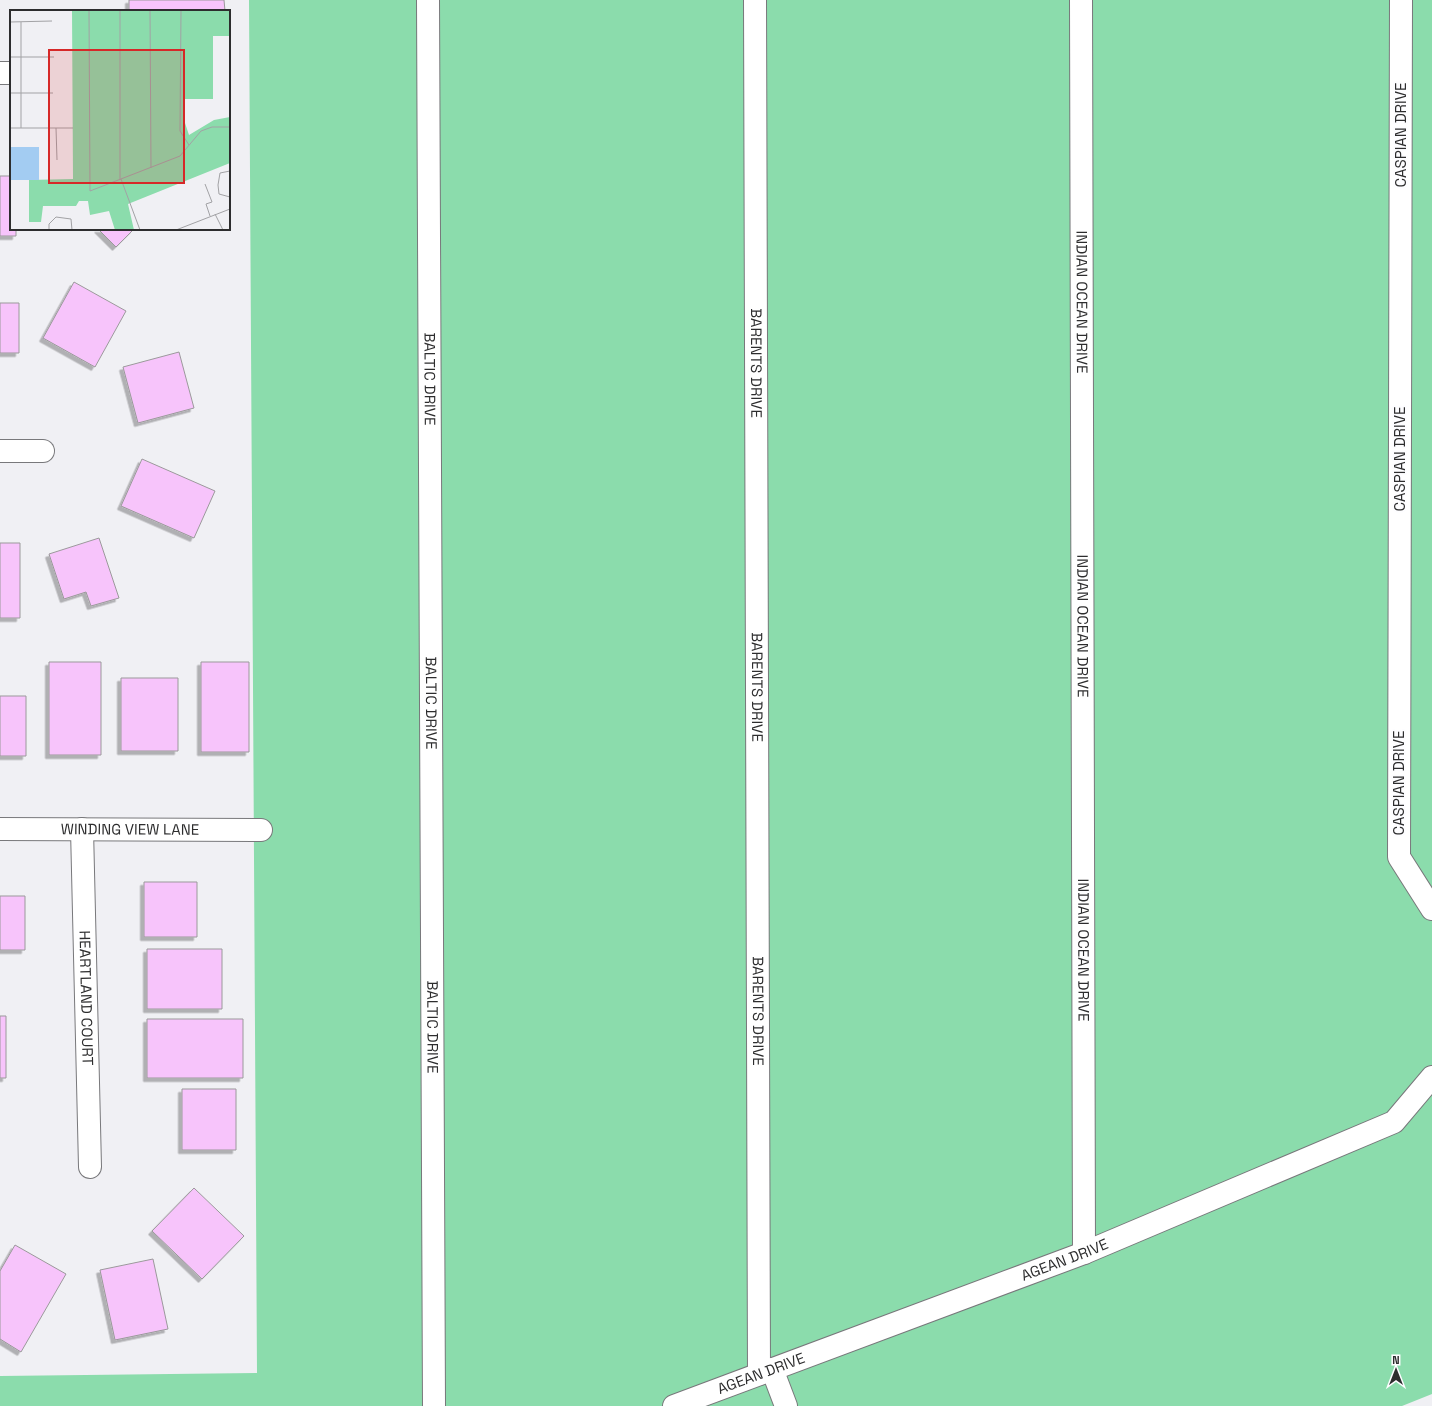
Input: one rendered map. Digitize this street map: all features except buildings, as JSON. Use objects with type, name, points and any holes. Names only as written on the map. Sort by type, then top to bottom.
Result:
[{"type":"street","name":"BALTIC DRIVE","points":[[428,0],[434,1406]]},
{"type":"street","name":"BARENTS DRIVE","points":[[755,0],[766,1372]]},
{"type":"street","name":"INDIAN OCEAN DRIVE","points":[[1081,0],[1084,1253]]},
{"type":"street","name":"CASPIAN DRIVE","points":[[1401,0],[1399,857],[1432,909]]},
{"type":"street","points":[[0,451],[42,451]]},
{"type":"street","name":"WINDING VIEW LANE","points":[[0,829],[261,830]]},
{"type":"street","name":"HEARTLAND COURT","points":[[82,829],[90,1167]]},
{"type":"street","name":"AGEAN DRIVE","points":[[674,1406],[1084,1253],[1394,1122],[1432,1077]]},
{"type":"street","points":[[766,1372],[786,1406]]},
{"type":"green space","points":[[249,0],[1432,0],[1432,1394],[1402,1406],[0,1406],[0,1376],[257,1373]]}]
